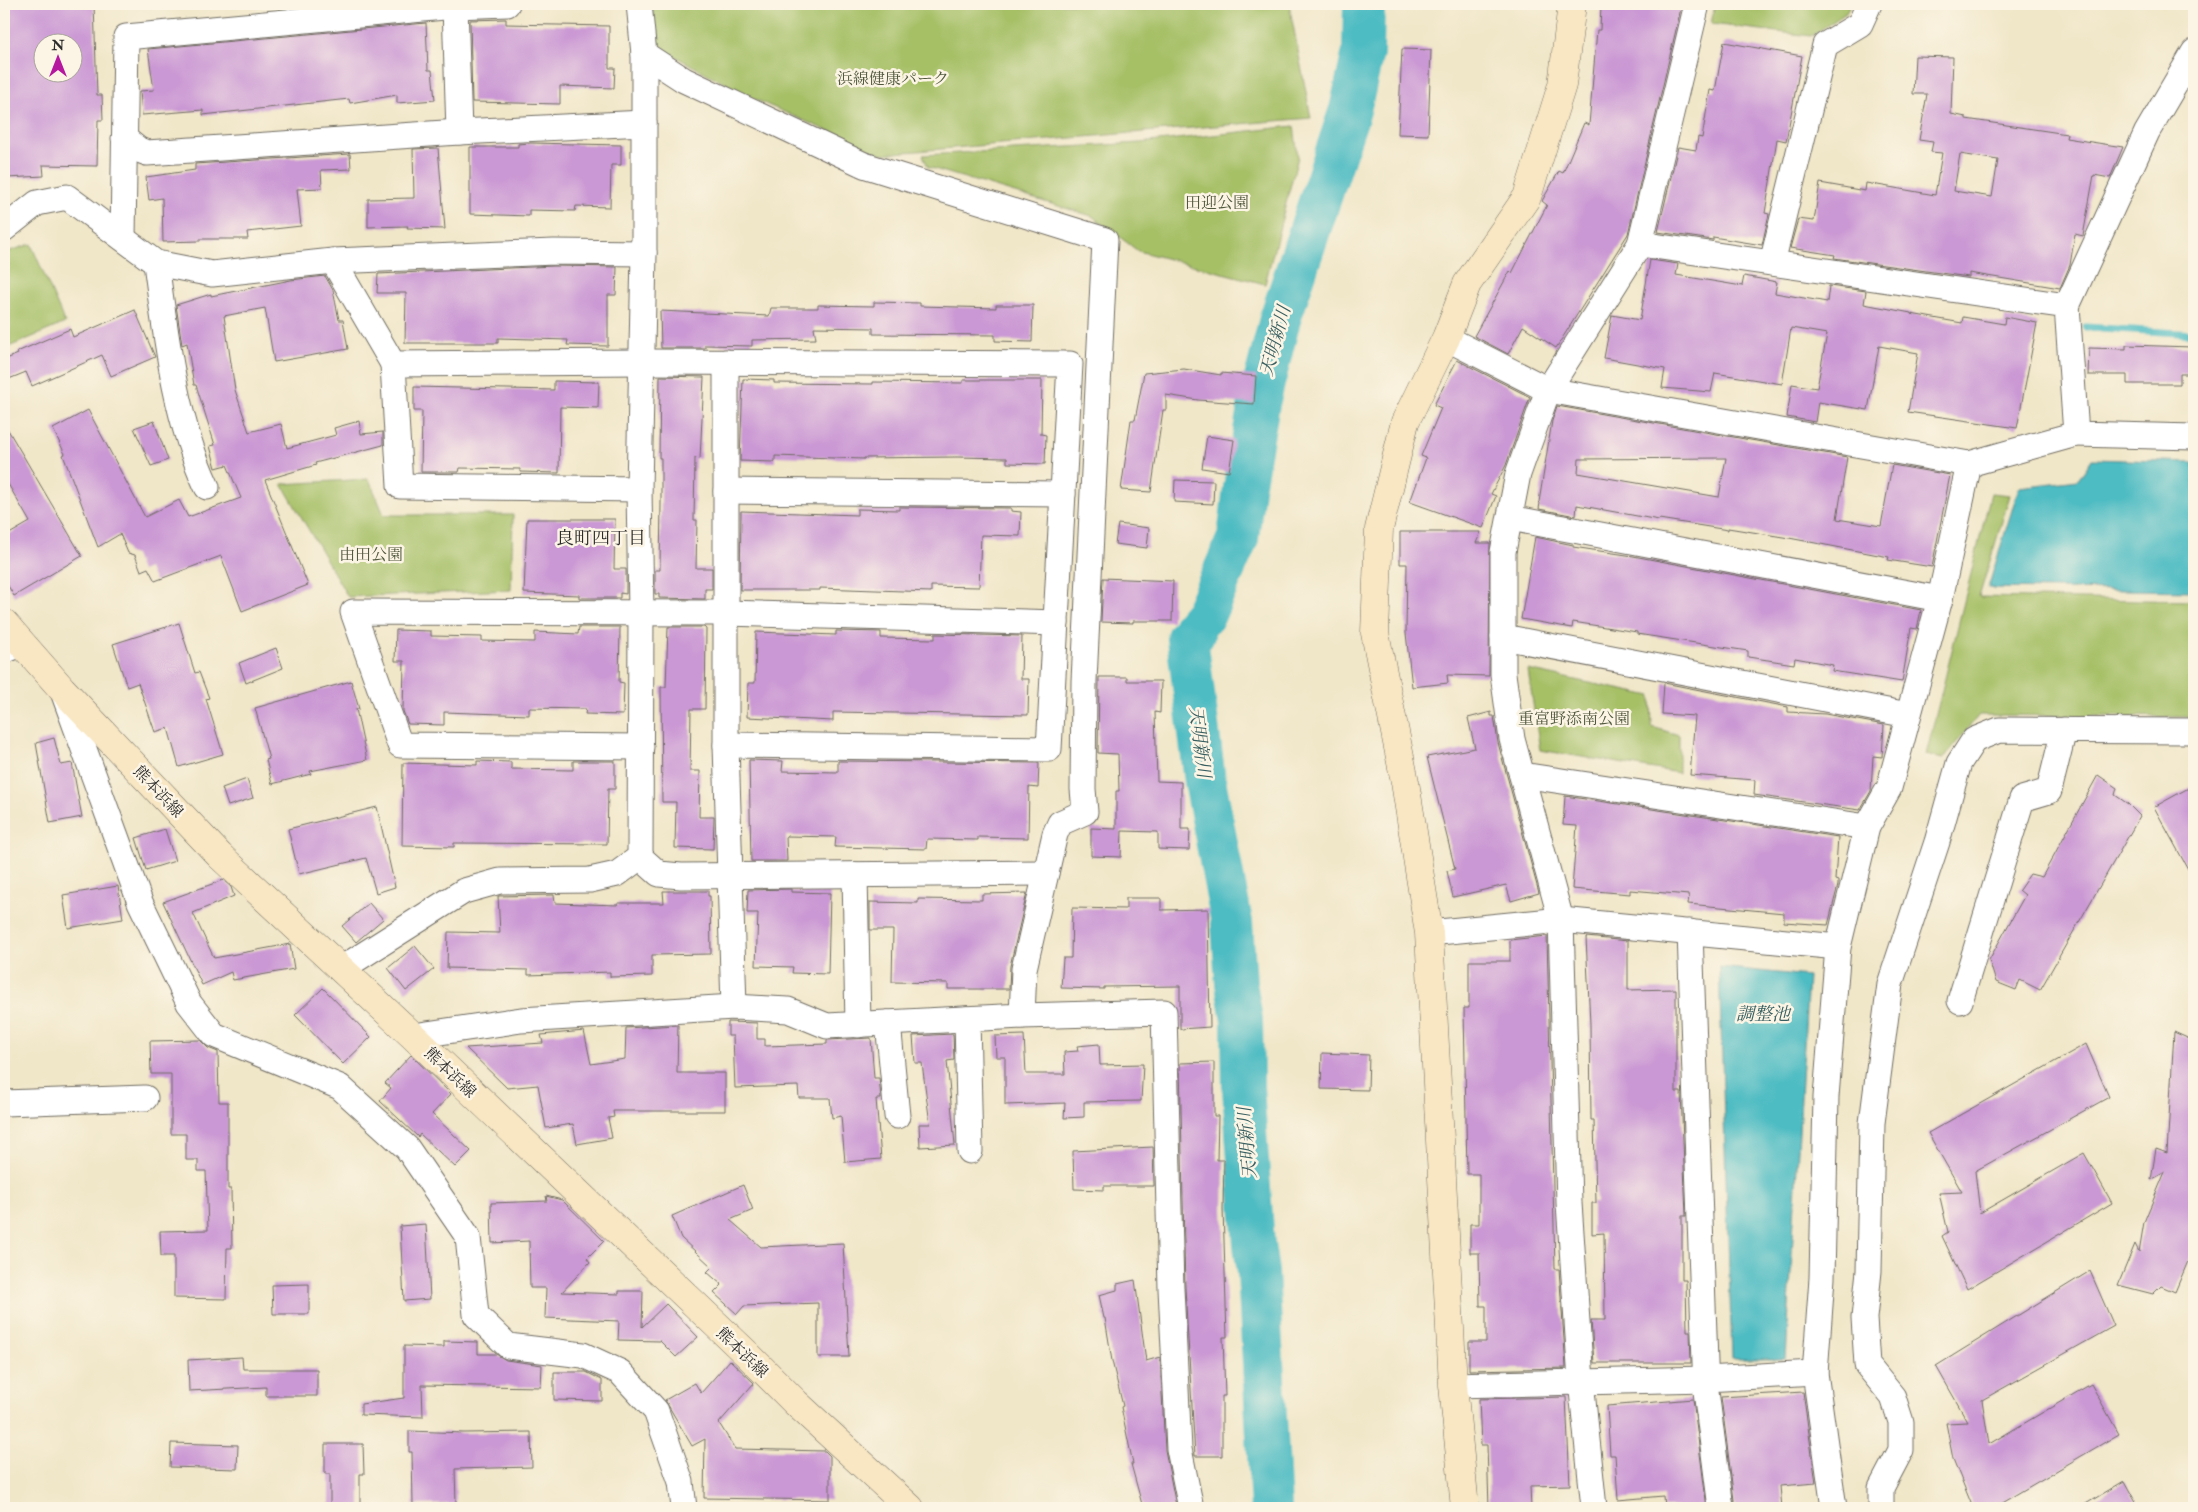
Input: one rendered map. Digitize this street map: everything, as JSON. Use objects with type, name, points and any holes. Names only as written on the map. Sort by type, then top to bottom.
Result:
[{"type":"street","points":[[123,238],[126,37],[455,6],[507,4]]},
{"type":"street","points":[[639,4],[644,54],[644,253],[639,488],[641,613],[640,857],[659,874],[681,876],[1046,873]]},
{"type":"street","points":[[1464,1508],[1453,1385],[1429,933],[1405,782],[1375,633],[1379,529],[1405,422],[1446,338],[1467,284],[1527,197],[1562,85],[1572,4]]},
{"type":"street","points":[[1594,1508],[1581,1381],[1569,1203],[1561,920],[1512,739],[1502,674],[1502,552],[1518,474],[1548,390],[1640,244],[1698,4]]},
{"type":"street","points":[[1772,262],[1825,45],[1860,24],[1870,4]]},
{"type":"street","points":[[455,6],[459,132]]},
{"type":"street","points":[[2076,434],[2067,306],[2147,132],[2194,52]]},
{"type":"street","points":[[644,54],[684,80],[864,165],[1105,240],[1084,681],[1083,789],[1085,812],[1060,823],[1055,834],[1024,969],[1022,1016]]},
{"type":"street","points":[[124,180],[136,158],[147,153],[459,132],[644,123]]},
{"type":"street","points":[[124,138],[139,150],[147,153]]},
{"type":"street","points":[[4,229],[37,203],[67,197],[156,262],[212,274],[333,261],[554,252],[644,253]]},
{"type":"street","points":[[1640,244],[2067,306]]},
{"type":"street","points":[[333,261],[393,364],[400,486],[639,488]]},
{"type":"street","points":[[156,262],[168,352],[194,458],[207,487]]},
{"type":"street","points":[[1446,338],[1548,390],[1969,464],[2076,434],[2194,437]]},
{"type":"street","points":[[393,364],[642,362],[1070,364],[1049,749],[726,744]]},
{"type":"street","points":[[726,362],[726,744],[734,1007]]},
{"type":"street","points":[[1834,1508],[1816,1373],[1822,1278],[1826,1098],[1838,947],[1868,826],[1890,788],[1940,599],[1969,464]]},
{"type":"street","points":[[726,491],[1063,494]]},
{"type":"street","points":[[1510,518],[1940,599]]},
{"type":"street","points":[[641,747],[400,744],[353,612],[726,613],[1056,623]]},
{"type":"street","points":[[1502,637],[1908,715]]},
{"type":"street","name":"熊本浜線","points":[[9,640],[62,688],[220,856],[414,1036],[796,1403],[910,1508]]},
{"type":"street","points":[[62,688],[140,902],[188,1003],[214,1035],[340,1087],[407,1148],[468,1237],[476,1315],[508,1346],[583,1355],[620,1372],[656,1412],[681,1482],[684,1508]]},
{"type":"street","points":[[1881,1508],[1881,1488],[1902,1450],[1902,1422],[1894,1397],[1867,1364],[1864,1318],[1869,1271],[1872,1123],[1890,984],[1937,842],[1959,764],[1974,740],[2000,730],[2194,731]]},
{"type":"street","points":[[1960,1001],[2022,799],[2049,791],[2064,730]]},
{"type":"street","points":[[1522,775],[1868,826]]},
{"type":"street","points":[[341,969],[464,891],[500,881],[590,880],[617,874],[640,857]]},
{"type":"street","points":[[855,875],[858,1024]]},
{"type":"street","points":[[1429,933],[1561,920],[1838,947]]},
{"type":"street","points":[[1690,932],[1706,1379],[1721,1508]]},
{"type":"street","points":[[414,1036],[521,1020],[734,1007],[788,1010],[827,1026],[1022,1016],[1164,1012],[1171,1289],[1179,1449],[1191,1508]]},
{"type":"street","points":[[967,1019],[970,1151]]},
{"type":"street","points":[[888,1023],[897,1116]]},
{"type":"street","points":[[4,1104],[145,1098]]},
{"type":"street","points":[[1453,1385],[1706,1379],[1816,1373]]},
{"type":"green space","points":[[277,4],[383,4],[278,16]]},
{"type":"green space","name":"浜線健康パーク","points":[[652,4],[1289,4],[1311,118],[881,154],[754,99],[656,46]]},
{"type":"green space","points":[[1715,4],[1850,4],[1846,13],[1811,36],[1711,24]]},
{"type":"green space","name":"田迎公園","points":[[1294,126],[1298,157],[1265,284],[1138,251],[1092,216],[928,167],[923,155],[1140,143]]},
{"type":"green space","points":[[31,244],[65,323],[4,349],[4,253]]},
{"type":"green space","name":"由田公園","points":[[369,479],[384,515],[513,515],[511,590],[348,597],[282,484]]},
{"type":"green space","points":[[1991,493],[2010,495],[1979,597],[2194,601],[2194,717],[1979,715],[1943,759],[1926,755]]},
{"type":"green space","name":"重富野添南公園","points":[[1528,670],[1651,696],[1652,727],[1679,735],[1679,773],[1540,750]]},
{"type":"water","points":[[2092,459],[2194,462],[2194,591],[1988,588],[2019,487],[2078,480]]},
{"type":"water","name":"調整池","points":[[1719,967],[1808,976],[1786,1359],[1732,1359]]},
{"type":"building","points":[[5,4],[94,4],[97,95],[102,95],[103,120],[98,120],[97,166],[43,165],[44,176],[7,178],[4,146]]},
{"type":"building","points":[[1601,4],[1682,4],[1628,234],[1556,348],[1523,326],[1508,354],[1474,336],[1510,271],[1512,273],[1547,205],[1542,201],[1559,171],[1563,173],[1584,123],[1589,125],[1597,30],[1600,30]]},
{"type":"building","points":[[506,19],[506,24],[609,26],[609,68],[615,68],[614,88],[560,86],[560,104],[472,102],[470,20]]},
{"type":"building","points":[[426,23],[428,70],[432,70],[435,100],[397,103],[397,95],[350,103],[349,99],[203,115],[203,110],[142,115],[140,91],[154,90],[148,49]]},
{"type":"building","points":[[1724,42],[1802,56],[1786,141],[1777,139],[1765,213],[1769,214],[1762,245],[1713,237],[1713,240],[1658,232],[1678,147],[1696,150],[1698,137],[1702,138],[1710,90],[1715,91]]},
{"type":"building","points":[[1402,49],[1431,50],[1428,135],[1398,134]]},
{"type":"building","points":[[1915,56],[1953,57],[1951,114],[1966,117],[1966,119],[2067,134],[2066,138],[2123,147],[2110,178],[2094,175],[2083,236],[2075,234],[2070,265],[2060,288],[1969,273],[1969,277],[1834,258],[1835,255],[1790,248],[1798,219],[1814,221],[1820,183],[1865,191],[1866,183],[1935,195],[1942,153],[1931,152],[1933,142],[1919,140],[1927,94],[1913,94]],"holes":[[[1960,154],[1998,160],[1992,197],[1954,191]]]},
{"type":"building","points":[[518,144],[621,145],[621,165],[611,165],[610,207],[576,206],[575,211],[529,210],[529,216],[470,214],[470,147],[518,147]]},
{"type":"building","points":[[438,148],[445,229],[407,228],[408,226],[368,227],[368,199],[414,198],[413,149]]},
{"type":"building","points":[[350,154],[351,169],[321,170],[322,188],[297,189],[301,226],[247,232],[248,239],[200,239],[200,241],[163,242],[162,198],[149,200],[146,177],[195,170],[195,164]]},
{"type":"building","points":[[1650,260],[1678,264],[1676,275],[1742,286],[1744,276],[1777,282],[1775,293],[1827,302],[1829,286],[1866,291],[1864,304],[1911,314],[1962,323],[1963,317],[2004,324],[2005,317],[2037,323],[2017,428],[1908,412],[1918,353],[1879,346],[1868,410],[1818,402],[1815,422],[1787,417],[1792,384],[1817,388],[1827,334],[1791,328],[1782,384],[1715,373],[1711,392],[1662,388],[1665,369],[1604,358],[1612,315],[1640,320]]},
{"type":"building","points":[[554,266],[617,267],[616,295],[608,295],[608,346],[567,345],[568,340],[498,338],[498,343],[405,343],[406,293],[377,293],[378,274]]},
{"type":"building","points":[[325,276],[333,290],[339,320],[343,320],[348,349],[274,362],[265,308],[224,316],[235,390],[249,432],[281,424],[287,448],[336,435],[334,428],[359,421],[361,434],[383,432],[383,445],[315,463],[316,465],[265,480],[308,585],[242,611],[221,556],[155,581],[148,568],[141,571],[135,555],[128,553],[120,534],[98,547],[63,455],[65,454],[53,429],[88,410],[145,517],[179,500],[188,517],[241,498],[227,465],[216,468],[210,446],[215,445],[196,385],[194,385],[187,343],[182,345],[176,305],[211,294],[211,296],[291,280]]},
{"type":"building","points":[[874,302],[920,303],[920,306],[996,308],[996,305],[1033,305],[1032,342],[995,341],[995,335],[873,334],[873,328],[814,327],[816,339],[752,340],[752,346],[705,345],[705,348],[661,348],[660,311],[769,316],[771,308],[818,308],[818,305],[874,306]]},
{"type":"building","points":[[135,310],[155,357],[111,376],[102,355],[32,386],[26,372],[4,381],[4,360],[18,354],[17,352],[70,329],[73,337]]},
{"type":"building","points":[[2126,345],[2193,347],[2193,374],[2180,374],[2180,384],[2127,384],[2127,375],[2088,375],[2089,348],[2126,349]]},
{"type":"building","points":[[1457,360],[1530,397],[1506,465],[1491,494],[1496,496],[1483,528],[1410,502],[1426,458],[1421,456],[1441,408],[1434,405]]},
{"type":"building","points":[[1184,369],[1221,375],[1221,373],[1256,376],[1254,404],[1198,400],[1166,395],[1166,410],[1163,410],[1151,492],[1121,490],[1131,420],[1135,420],[1144,373]]},
{"type":"building","points":[[660,376],[704,377],[700,459],[695,458],[694,520],[697,520],[696,568],[712,568],[712,589],[705,589],[705,599],[659,598],[659,594],[655,594],[655,570],[660,570]]},
{"type":"building","points":[[743,379],[774,380],[774,383],[873,384],[873,382],[963,383],[963,380],[1042,380],[1041,434],[1046,435],[1045,464],[1007,463],[1007,458],[957,457],[864,459],[775,456],[775,462],[740,461]]},
{"type":"building","points":[[554,381],[599,382],[598,408],[560,407],[559,473],[520,472],[520,469],[460,468],[459,472],[421,472],[422,411],[414,411],[414,387],[554,390]]},
{"type":"building","points":[[1557,406],[1847,457],[1837,519],[1881,526],[1892,465],[1950,475],[1932,567],[1888,560],[1889,557],[1789,538],[1728,528],[1728,530],[1659,520],[1577,505],[1576,516],[1539,509],[1552,421]],"holes":[[[1726,458],[1719,497],[1578,473],[1579,459]]]},
{"type":"building","points":[[154,421],[168,460],[151,466],[134,428]]},
{"type":"building","points":[[4,423],[82,556],[14,596],[4,579],[4,537],[30,522],[4,477]]},
{"type":"building","points":[[1207,436],[1234,440],[1229,472],[1202,468]]},
{"type":"building","points":[[1175,480],[1214,481],[1213,504],[1174,502]]},
{"type":"building","points":[[899,507],[1011,508],[1011,511],[1021,512],[1020,536],[981,535],[979,587],[931,586],[931,592],[820,588],[820,590],[740,590],[741,511],[857,515],[857,509],[899,510]]},
{"type":"building","points":[[527,519],[615,519],[614,569],[626,569],[626,594],[620,593],[620,598],[579,598],[579,595],[524,593]]},
{"type":"building","points":[[1118,524],[1149,528],[1147,548],[1115,544]]},
{"type":"building","points":[[1400,532],[1481,532],[1476,543],[1490,543],[1489,676],[1447,675],[1448,683],[1412,687],[1406,633],[1407,564],[1400,564]]},
{"type":"building","points":[[1535,537],[1573,545],[1573,547],[1633,556],[1921,610],[1917,629],[1911,628],[1902,682],[1832,671],[1833,665],[1795,658],[1794,664],[1748,657],[1748,651],[1637,634],[1637,632],[1573,622],[1572,628],[1521,619]]},
{"type":"building","points":[[1103,578],[1173,581],[1172,621],[1101,622]]},
{"type":"building","points":[[179,623],[195,673],[199,672],[209,698],[206,699],[223,754],[179,767],[168,728],[155,732],[138,683],[127,687],[113,644]]},
{"type":"building","points":[[579,627],[620,627],[619,682],[624,683],[623,715],[585,714],[586,709],[529,708],[529,715],[444,712],[444,725],[408,724],[403,711],[404,661],[395,661],[396,630],[431,631],[431,636],[482,637],[482,641],[535,642],[535,632],[578,634]]},
{"type":"building","points":[[668,627],[704,627],[706,629],[705,709],[691,709],[690,771],[700,771],[699,817],[714,817],[713,849],[675,848],[676,802],[662,802],[661,687],[666,687]]},
{"type":"building","points":[[836,631],[881,632],[881,638],[935,639],[935,634],[1022,636],[1021,679],[1029,679],[1028,715],[833,712],[833,721],[747,717],[748,683],[755,683],[756,632],[836,635]]},
{"type":"building","points":[[276,648],[283,668],[246,683],[239,663]]},
{"type":"building","points":[[1099,677],[1127,677],[1127,681],[1161,681],[1160,713],[1155,712],[1157,781],[1181,782],[1181,829],[1190,829],[1189,850],[1158,849],[1158,832],[1122,831],[1121,857],[1091,856],[1091,828],[1116,829],[1116,791],[1119,791],[1118,754],[1098,753]]},
{"type":"building","points":[[351,681],[359,709],[356,709],[367,760],[310,771],[311,774],[272,784],[266,760],[269,759],[255,708]]},
{"type":"building","points":[[1664,683],[1788,707],[1788,712],[1825,714],[1884,725],[1882,757],[1873,756],[1871,791],[1860,810],[1754,795],[1755,780],[1690,775],[1695,716],[1662,714]]},
{"type":"building","points":[[1491,712],[1491,716],[1494,716],[1498,743],[1539,893],[1511,901],[1506,885],[1453,897],[1447,871],[1455,869],[1427,757],[1475,748],[1468,718]]},
{"type":"building","points":[[54,738],[61,765],[72,763],[82,817],[50,823],[36,743]]},
{"type":"building","points":[[749,760],[783,761],[782,771],[838,772],[838,761],[1039,763],[1038,788],[1029,787],[1028,838],[978,837],[978,840],[927,839],[926,849],[835,847],[836,837],[786,836],[787,861],[751,861]]},
{"type":"building","points":[[477,761],[511,762],[511,769],[573,770],[573,761],[615,761],[615,789],[608,789],[607,844],[454,843],[454,847],[402,846],[403,763],[477,765]]},
{"type":"building","points":[[2098,775],[2117,788],[2115,795],[2140,816],[2040,990],[2020,980],[2016,990],[1996,982],[1989,960],[2025,895],[2019,890],[2030,874],[2042,877]]},
{"type":"building","points":[[247,779],[253,798],[228,806],[222,788]]},
{"type":"building","points":[[2194,785],[2194,880],[2154,807]]},
{"type":"building","points":[[1565,796],[1838,837],[1835,880],[1838,881],[1838,885],[1828,925],[1784,922],[1784,913],[1688,904],[1689,895],[1630,890],[1630,894],[1572,889],[1577,826],[1563,825]]},
{"type":"building","points":[[377,807],[395,887],[376,893],[366,858],[299,874],[288,829]]},
{"type":"building","points":[[165,829],[175,861],[146,870],[136,838]]},
{"type":"building","points":[[223,880],[231,887],[234,896],[193,913],[214,958],[290,944],[294,969],[233,980],[231,972],[202,985],[163,902]]},
{"type":"building","points":[[118,886],[123,919],[68,928],[63,895]]},
{"type":"building","points":[[791,889],[791,892],[830,893],[828,974],[792,973],[793,967],[756,966],[758,913],[747,913],[748,890]]},
{"type":"building","points":[[663,891],[708,891],[708,896],[710,896],[711,954],[652,955],[652,976],[610,977],[610,972],[528,975],[528,970],[447,968],[448,932],[500,933],[498,896],[554,895],[555,903],[618,905],[618,903],[664,903]]},
{"type":"building","points":[[1027,893],[1010,966],[1009,989],[948,989],[948,983],[892,982],[893,930],[870,930],[870,902],[918,903],[918,899],[982,900],[982,894]]},
{"type":"building","points":[[1126,898],[1161,898],[1161,910],[1208,909],[1210,1027],[1180,1029],[1180,986],[1104,987],[1104,989],[1061,988],[1063,958],[1071,958],[1072,908],[1126,909]]},
{"type":"building","points":[[369,903],[383,919],[356,942],[342,926]]},
{"type":"building","points":[[1547,936],[1555,1269],[1559,1269],[1566,1368],[1469,1370],[1469,1342],[1486,1342],[1486,1306],[1480,1306],[1479,1253],[1470,1253],[1470,1224],[1479,1224],[1479,1174],[1467,1174],[1464,1008],[1469,1008],[1469,961],[1510,961],[1510,940]]},
{"type":"building","points":[[1586,937],[1628,941],[1628,990],[1676,989],[1676,1092],[1681,1092],[1686,1216],[1682,1216],[1682,1280],[1686,1280],[1687,1331],[1690,1331],[1691,1363],[1594,1363],[1591,1320],[1605,1320],[1604,1233],[1592,1234],[1592,1203],[1596,1203],[1594,1120],[1591,1120],[1590,1024]]},
{"type":"building","points":[[415,946],[434,969],[406,991],[388,968]]},
{"type":"building","points":[[323,988],[371,1037],[343,1064],[295,1015]]},
{"type":"building","points":[[728,1022],[757,1023],[757,1039],[765,1039],[765,1046],[827,1044],[827,1040],[871,1038],[874,1078],[879,1078],[881,1099],[876,1099],[881,1159],[845,1162],[841,1116],[832,1118],[830,1098],[799,1098],[798,1086],[735,1088],[733,1036],[728,1036]]},
{"type":"building","points":[[678,1025],[677,1073],[725,1073],[725,1111],[613,1111],[614,1117],[608,1118],[612,1138],[577,1144],[573,1124],[546,1128],[538,1085],[507,1088],[466,1048],[543,1043],[541,1035],[584,1031],[591,1064],[625,1059],[626,1028]]},
{"type":"building","points":[[2174,1032],[2194,1041],[2194,1247],[2175,1292],[2161,1286],[2153,1294],[2118,1285],[2135,1244],[2139,1252],[2144,1222],[2165,1172],[2151,1180],[2156,1149],[2167,1153]]},
{"type":"building","points":[[953,1034],[954,1060],[947,1061],[955,1145],[920,1147],[919,1124],[930,1124],[922,1063],[915,1063],[913,1036]]},
{"type":"building","points":[[1024,1035],[1026,1074],[1065,1074],[1064,1052],[1078,1051],[1077,1046],[1099,1044],[1100,1065],[1143,1064],[1141,1101],[1084,1102],[1084,1117],[1064,1118],[1065,1103],[1005,1105],[1005,1057],[996,1057],[995,1036]]},
{"type":"building","points":[[200,1040],[208,1048],[218,1052],[219,1102],[228,1102],[228,1189],[231,1189],[232,1248],[227,1248],[226,1299],[174,1298],[174,1256],[161,1256],[160,1231],[208,1230],[206,1171],[198,1171],[198,1160],[186,1160],[186,1134],[171,1134],[171,1074],[151,1074],[150,1041]]},
{"type":"building","points":[[2086,1044],[2109,1097],[1975,1171],[1980,1213],[2084,1153],[2112,1203],[1967,1289],[1942,1236],[1948,1232],[1939,1193],[1962,1192],[1928,1133]]},
{"type":"building","points":[[1322,1053],[1369,1055],[1368,1090],[1321,1089]]},
{"type":"building","points":[[411,1055],[451,1094],[432,1114],[471,1151],[455,1167],[420,1134],[418,1137],[380,1101],[391,1088],[385,1083]]},
{"type":"building","points":[[1214,1062],[1214,1116],[1218,1116],[1217,1160],[1224,1160],[1223,1209],[1227,1337],[1223,1337],[1225,1396],[1222,1396],[1222,1456],[1195,1456],[1185,1288],[1180,1063]]},
{"type":"building","points":[[1153,1147],[1154,1186],[1104,1186],[1104,1190],[1074,1189],[1073,1151]]},
{"type":"building","points":[[743,1185],[753,1210],[730,1220],[761,1247],[843,1243],[849,1357],[818,1357],[818,1303],[744,1306],[737,1314],[714,1293],[722,1285],[707,1272],[712,1267],[681,1238],[672,1216]]},
{"type":"building","points":[[546,1196],[562,1200],[604,1241],[587,1258],[590,1262],[562,1292],[619,1294],[619,1291],[643,1291],[642,1327],[666,1304],[698,1337],[676,1357],[660,1341],[618,1340],[619,1321],[545,1318],[546,1288],[530,1288],[529,1241],[492,1243],[491,1203],[547,1201]]},
{"type":"building","points":[[426,1224],[430,1299],[404,1301],[400,1226]]},
{"type":"building","points":[[2090,1271],[2114,1326],[1982,1400],[1989,1444],[2091,1384],[2119,1434],[1993,1508],[1973,1508],[1953,1459],[1946,1423],[1968,1422],[1936,1366]]},
{"type":"building","points":[[1135,1280],[1146,1361],[1160,1357],[1165,1450],[1176,1506],[1167,1508],[1143,1508],[1131,1464],[1133,1464],[1121,1407],[1123,1406],[1099,1295],[1117,1290],[1117,1284]]},
{"type":"building","points":[[309,1284],[309,1314],[273,1314],[272,1285]]},
{"type":"building","points":[[444,1341],[478,1342],[478,1354],[496,1354],[506,1360],[542,1365],[541,1387],[422,1385],[423,1417],[361,1415],[361,1404],[404,1398],[404,1346],[444,1347]]},
{"type":"building","points":[[242,1357],[243,1369],[317,1369],[317,1396],[266,1396],[266,1387],[189,1391],[188,1360]]},
{"type":"building","points":[[730,1360],[754,1383],[719,1423],[735,1449],[825,1451],[830,1456],[830,1500],[704,1498],[705,1439],[692,1446],[665,1400],[695,1383],[701,1393]]},
{"type":"building","points":[[554,1372],[586,1372],[602,1380],[602,1401],[554,1400]]},
{"type":"building","points":[[1803,1392],[1816,1483],[1780,1486],[1782,1508],[1735,1508],[1721,1397]]},
{"type":"building","points":[[1566,1397],[1570,1485],[1530,1486],[1531,1508],[1489,1508],[1487,1445],[1481,1445],[1479,1399]]},
{"type":"building","points":[[1693,1399],[1707,1508],[1664,1508],[1663,1496],[1618,1500],[1615,1455],[1610,1455],[1607,1406]]},
{"type":"building","points":[[409,1431],[464,1433],[531,1432],[532,1467],[455,1469],[456,1504],[413,1505],[412,1452],[409,1452]]},
{"type":"building","points":[[171,1443],[238,1445],[237,1469],[170,1467]]},
{"type":"building","points":[[325,1444],[363,1444],[364,1474],[360,1474],[360,1508],[330,1508],[330,1474],[325,1474]]},
{"type":"building","points":[[2124,1481],[2139,1508],[2079,1508]]},
{"type":"waterway","name":"天明新川","points":[[1271,1508],[1258,1272],[1254,1245],[1243,1088],[1242,1020],[1236,983],[1232,923],[1205,781],[1187,638],[1194,634],[1194,627],[1205,614],[1238,538],[1244,488],[1259,403],[1280,319],[1350,110],[1363,52],[1364,4]]},
{"type":"waterway","points":[[2086,327],[2194,334]]},
{"type":"district","name":"良町四丁目","points":[[601,538]]}]
